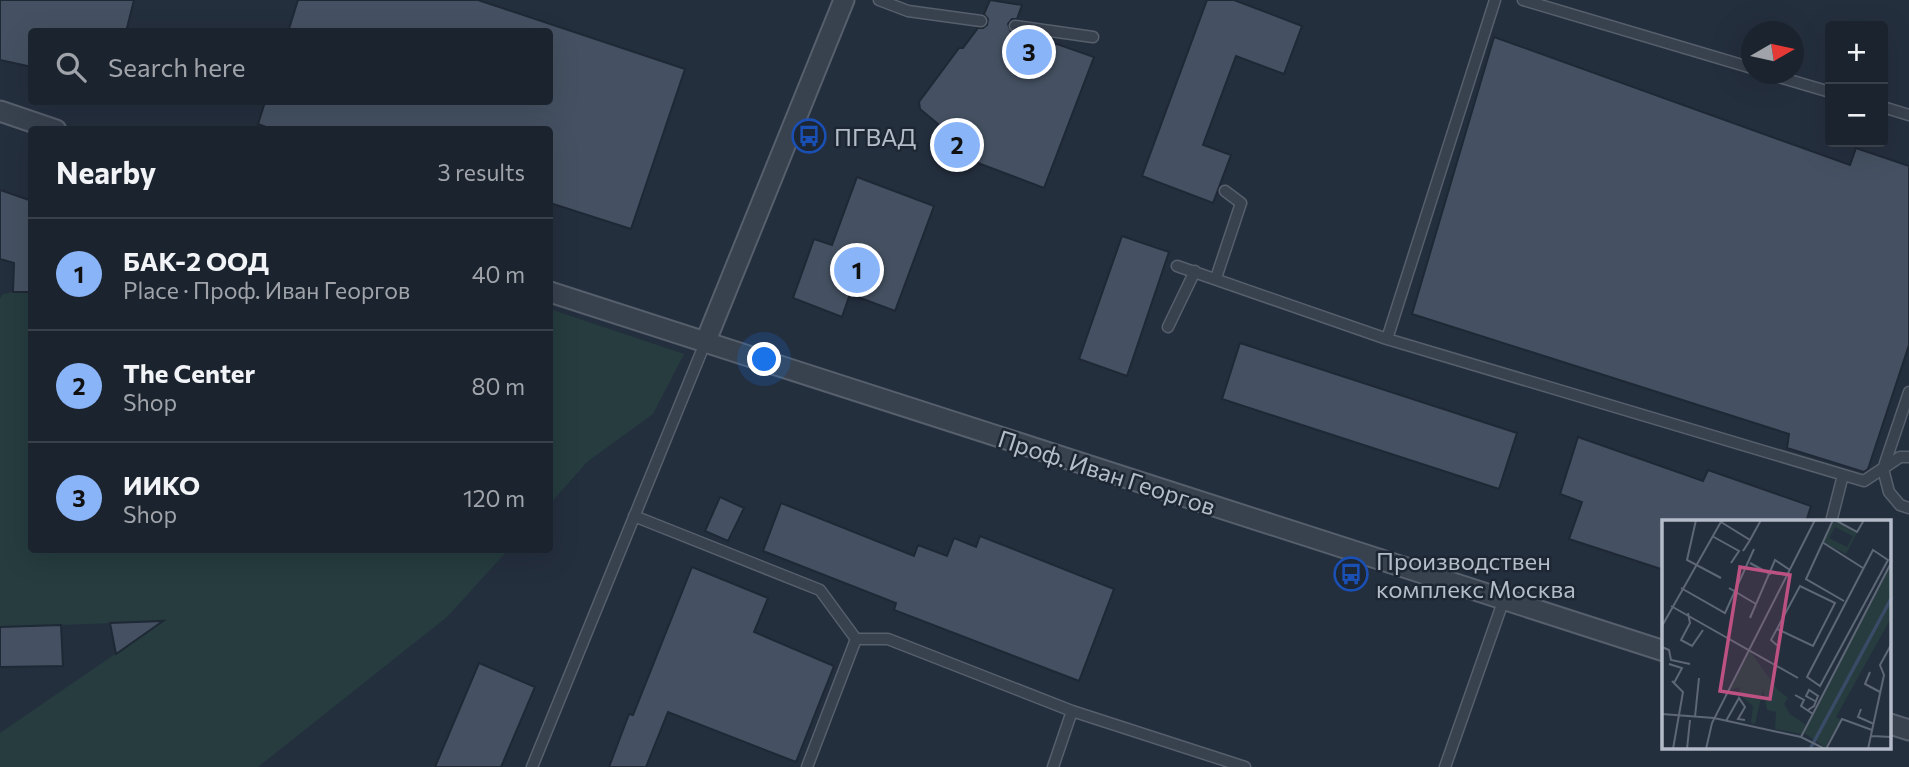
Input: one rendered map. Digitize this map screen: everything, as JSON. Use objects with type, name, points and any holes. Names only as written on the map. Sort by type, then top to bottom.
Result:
[{"type":"street","points":[[705,343],[844,0]]},
{"type":"street","points":[[0,111],[43,126]]},
{"type":"street","name":"Проф. Иван Георгов","points":[[553,293],[1662,650]]},
{"type":"street","points":[[1892,725],[1909,730]]},
{"type":"lane","points":[[879,0],[908,10],[981,21]]},
{"type":"lane","points":[[1387,339],[1495,0]]},
{"type":"lane","points":[[1523,0],[1741,65]]},
{"type":"lane","points":[[1015,26],[1093,37]]},
{"type":"lane","points":[[1803,84],[1825,91]]},
{"type":"lane","points":[[1888,109],[1909,115]]},
{"type":"lane","points":[[1216,278],[1241,203],[1225,191]]},
{"type":"lane","points":[[1177,265],[1387,339],[1864,481],[1900,457],[1909,457]]},
{"type":"lane","points":[[1168,327],[1195,271]]},
{"type":"lane","points":[[532,767],[705,343]]},
{"type":"lane","points":[[1909,393],[1883,469],[1889,492],[1900,505],[1909,508]]},
{"type":"lane","points":[[1831,520],[1843,475]]},
{"type":"lane","points":[[634,516],[820,590],[856,639]]},
{"type":"lane","points":[[1446,767],[1504,599]]},
{"type":"lane","points":[[856,639],[888,639],[1072,711],[1245,767]]},
{"type":"lane","points":[[807,767],[856,639]]},
{"type":"lane","points":[[1053,767],[1072,711]]},
{"type":"green space","points":[[28,292],[28,553],[505,553],[447,617],[258,767],[0,767],[0,733],[150,630],[146,622],[0,627],[0,299],[3,294]]},
{"type":"green space","points":[[553,310],[684,354],[653,414],[587,462],[553,501]]},
{"type":"building","points":[[0,0],[134,0],[127,28],[28,28],[28,66],[0,60]]},
{"type":"building","points":[[298,0],[478,0],[685,69],[631,229],[553,204],[553,126],[258,124],[264,105],[553,105],[553,28],[289,28]]},
{"type":"building","points":[[990,0],[1022,5],[1017,19],[1012,19],[1008,24],[1011,32],[1034,36],[1094,57],[1044,188],[970,160],[939,132],[938,124],[920,109],[919,102],[959,48],[963,48],[978,28],[987,25],[988,19],[984,14]]},
{"type":"building","points":[[1207,0],[1234,0],[1302,26],[1284,74],[1236,56],[1203,145],[1231,155],[1213,203],[1142,176]]},
{"type":"building","points":[[1494,37],[1850,165],[1856,148],[1909,166],[1909,345],[1868,469],[1864,472],[1787,448],[1789,434],[1412,314]]},
{"type":"building","points":[[857,177],[934,206],[895,311],[850,294],[842,317],[793,298],[814,239],[832,245]]},
{"type":"building","points":[[0,190],[28,200],[28,292],[13,292],[14,263],[0,259]]},
{"type":"building","points":[[1122,236],[1169,252],[1127,376],[1079,359]]},
{"type":"building","points":[[1240,343],[1517,433],[1499,489],[1222,399]]},
{"type":"building","points":[[1578,437],[1703,481],[1708,470],[1811,506],[1807,520],[1662,520],[1662,569],[1569,539],[1582,502],[1560,494]]},
{"type":"building","points":[[720,497],[744,508],[728,541],[705,531]]},
{"type":"building","points":[[781,503],[914,556],[918,545],[947,556],[954,538],[976,547],[980,536],[1114,589],[1079,681],[894,610],[896,603],[763,551]]},
{"type":"building","points":[[692,567],[768,598],[754,632],[834,666],[796,762],[668,712],[646,767],[609,767],[629,714],[633,715]]},
{"type":"building","points":[[163,621],[116,654],[110,623]]},
{"type":"building","points":[[61,625],[63,666],[0,667],[0,627]]},
{"type":"building","points":[[479,663],[535,687],[501,767],[435,767]]},
{"type":"place","name":"ИИКО","points":[[1029,52]]},
{"type":"place","name":"ПГВАД","points":[[809,136]]},
{"type":"place","name":"The Center","points":[[957,145]]},
{"type":"place","name":"БАК-2 ООД","points":[[857,270]]},
{"type":"place","name":"Производствен комплекс Москва","points":[[1351,574]]}]
